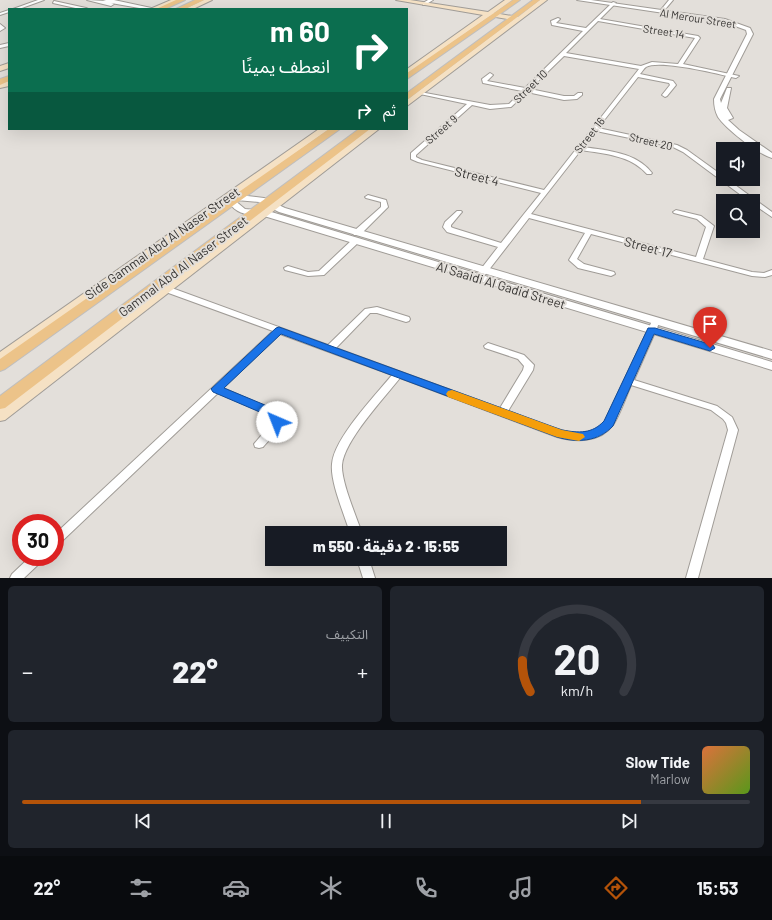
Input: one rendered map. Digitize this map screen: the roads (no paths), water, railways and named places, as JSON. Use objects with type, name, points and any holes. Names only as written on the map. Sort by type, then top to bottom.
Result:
[{"type":"main road","points":[[156,8],[176,0]]},
{"type":"main road","points":[[162,8],[182,0]]},
{"type":"main road","points":[[182,8],[201,0]]},
{"type":"main road","points":[[190,8],[209,0]]},
{"type":"main road","points":[[399,0],[425,1],[455,5]]},
{"type":"main road","points":[[443,0],[466,9],[479,21]]},
{"type":"main road","points":[[408,76],[479,21],[517,0]]},
{"type":"main road","points":[[408,103],[537,0]]},
{"type":"main road","points":[[408,96],[516,18],[544,0]]},
{"type":"main road","points":[[425,1],[516,18]]},
{"type":"main road","points":[[466,9],[487,7],[507,2]]},
{"type":"main road","points":[[408,71],[494,13],[507,2]]},
{"type":"main road","name":"Side Gammal Abd Al Naser Street","points":[[0,358],[83,303],[297,152],[324,130]]},
{"type":"main road","name":"Gammal Abd Al Naser Street","points":[[0,366],[83,303],[236,200],[297,152],[332,130]]},
{"type":"main road","name":"Gammal Abd Al Naser Street","points":[[0,404],[115,322],[199,259],[364,130]]},
{"type":"main road","points":[[266,208],[374,130]]},
{"type":"main road","points":[[0,416],[115,322],[166,289],[199,259]]},
{"type":"street","points":[[18,8],[42,0]]},
{"type":"street","points":[[90,0],[131,8]]},
{"type":"street","points":[[106,0],[148,8]]},
{"type":"street","name":"Al Merour Street","points":[[580,0],[614,4]]},
{"type":"street","name":"Al Merour Street","points":[[591,0],[729,22],[748,29],[750,34],[733,75],[717,99],[718,113],[732,129],[766,149],[772,156]]},
{"type":"street","points":[[662,11],[671,0]]},
{"type":"street","points":[[54,2],[81,8]]},
{"type":"street","name":"Street 10","points":[[422,92],[490,107],[505,107],[512,104],[614,4]]},
{"type":"street","points":[[558,19],[554,24],[588,30]]},
{"type":"street","name":"Street 14","points":[[597,20],[696,36],[698,38],[679,66]]},
{"type":"street","points":[[0,25],[3,27],[0,30]]},
{"type":"street","points":[[563,54],[642,68],[646,65],[654,63],[733,75]]},
{"type":"street","name":"Street 16","points":[[480,274],[642,68]]},
{"type":"street","points":[[490,75],[484,80],[485,82],[567,98],[577,97],[580,94]]},
{"type":"street","points":[[636,76],[672,83],[665,95]]},
{"type":"street","name":"Street 9","points":[[412,155],[471,103]]},
{"type":"street","name":"Street 20","points":[[594,128],[675,146],[685,151],[716,174]]},
{"type":"street","points":[[579,148],[629,159],[641,165],[649,173]]},
{"type":"street","name":"Street 4","points":[[412,155],[414,159],[420,162],[544,192]]},
{"type":"street","name":"Street 20","points":[[733,186],[772,215]]},
{"type":"street","points":[[288,268],[308,274],[321,273],[385,205],[384,201],[368,197]]},
{"type":"street","name":"Al Saaidi Al Gadid Street","points":[[266,208],[257,199],[236,200],[239,209],[266,208],[356,237],[653,325],[772,355]]},
{"type":"street","points":[[459,212],[448,224],[447,227],[450,230],[503,246]]},
{"type":"street","points":[[676,212],[699,217],[710,226],[699,261]]},
{"type":"street","name":"Street 17","points":[[526,216],[757,275],[771,272]]},
{"type":"street","points":[[589,232],[573,260],[581,266],[612,274]]},
{"type":"street","points":[[166,289],[561,434],[577,437],[589,436],[601,431],[609,423],[653,325]]},
{"type":"street","points":[[330,349],[368,311],[377,310],[406,319]]},
{"type":"street","name":"Al Saaidi Al Gadid Street","points":[[653,325],[772,366]]},
{"type":"street","points":[[64,533],[279,330]]},
{"type":"street","points":[[488,346],[521,357],[529,365],[502,412]]},
{"type":"street","points":[[354,526],[338,474],[337,459],[343,445],[398,374]]},
{"type":"street","points":[[628,381],[714,408],[724,415],[732,425],[733,430],[692,578]]},
{"type":"street","points":[[216,389],[273,413],[277,417],[276,425],[259,444]]},
{"type":"street","points":[[16,578],[29,566]]},
{"type":"street","points":[[365,566],[369,578]]}]
